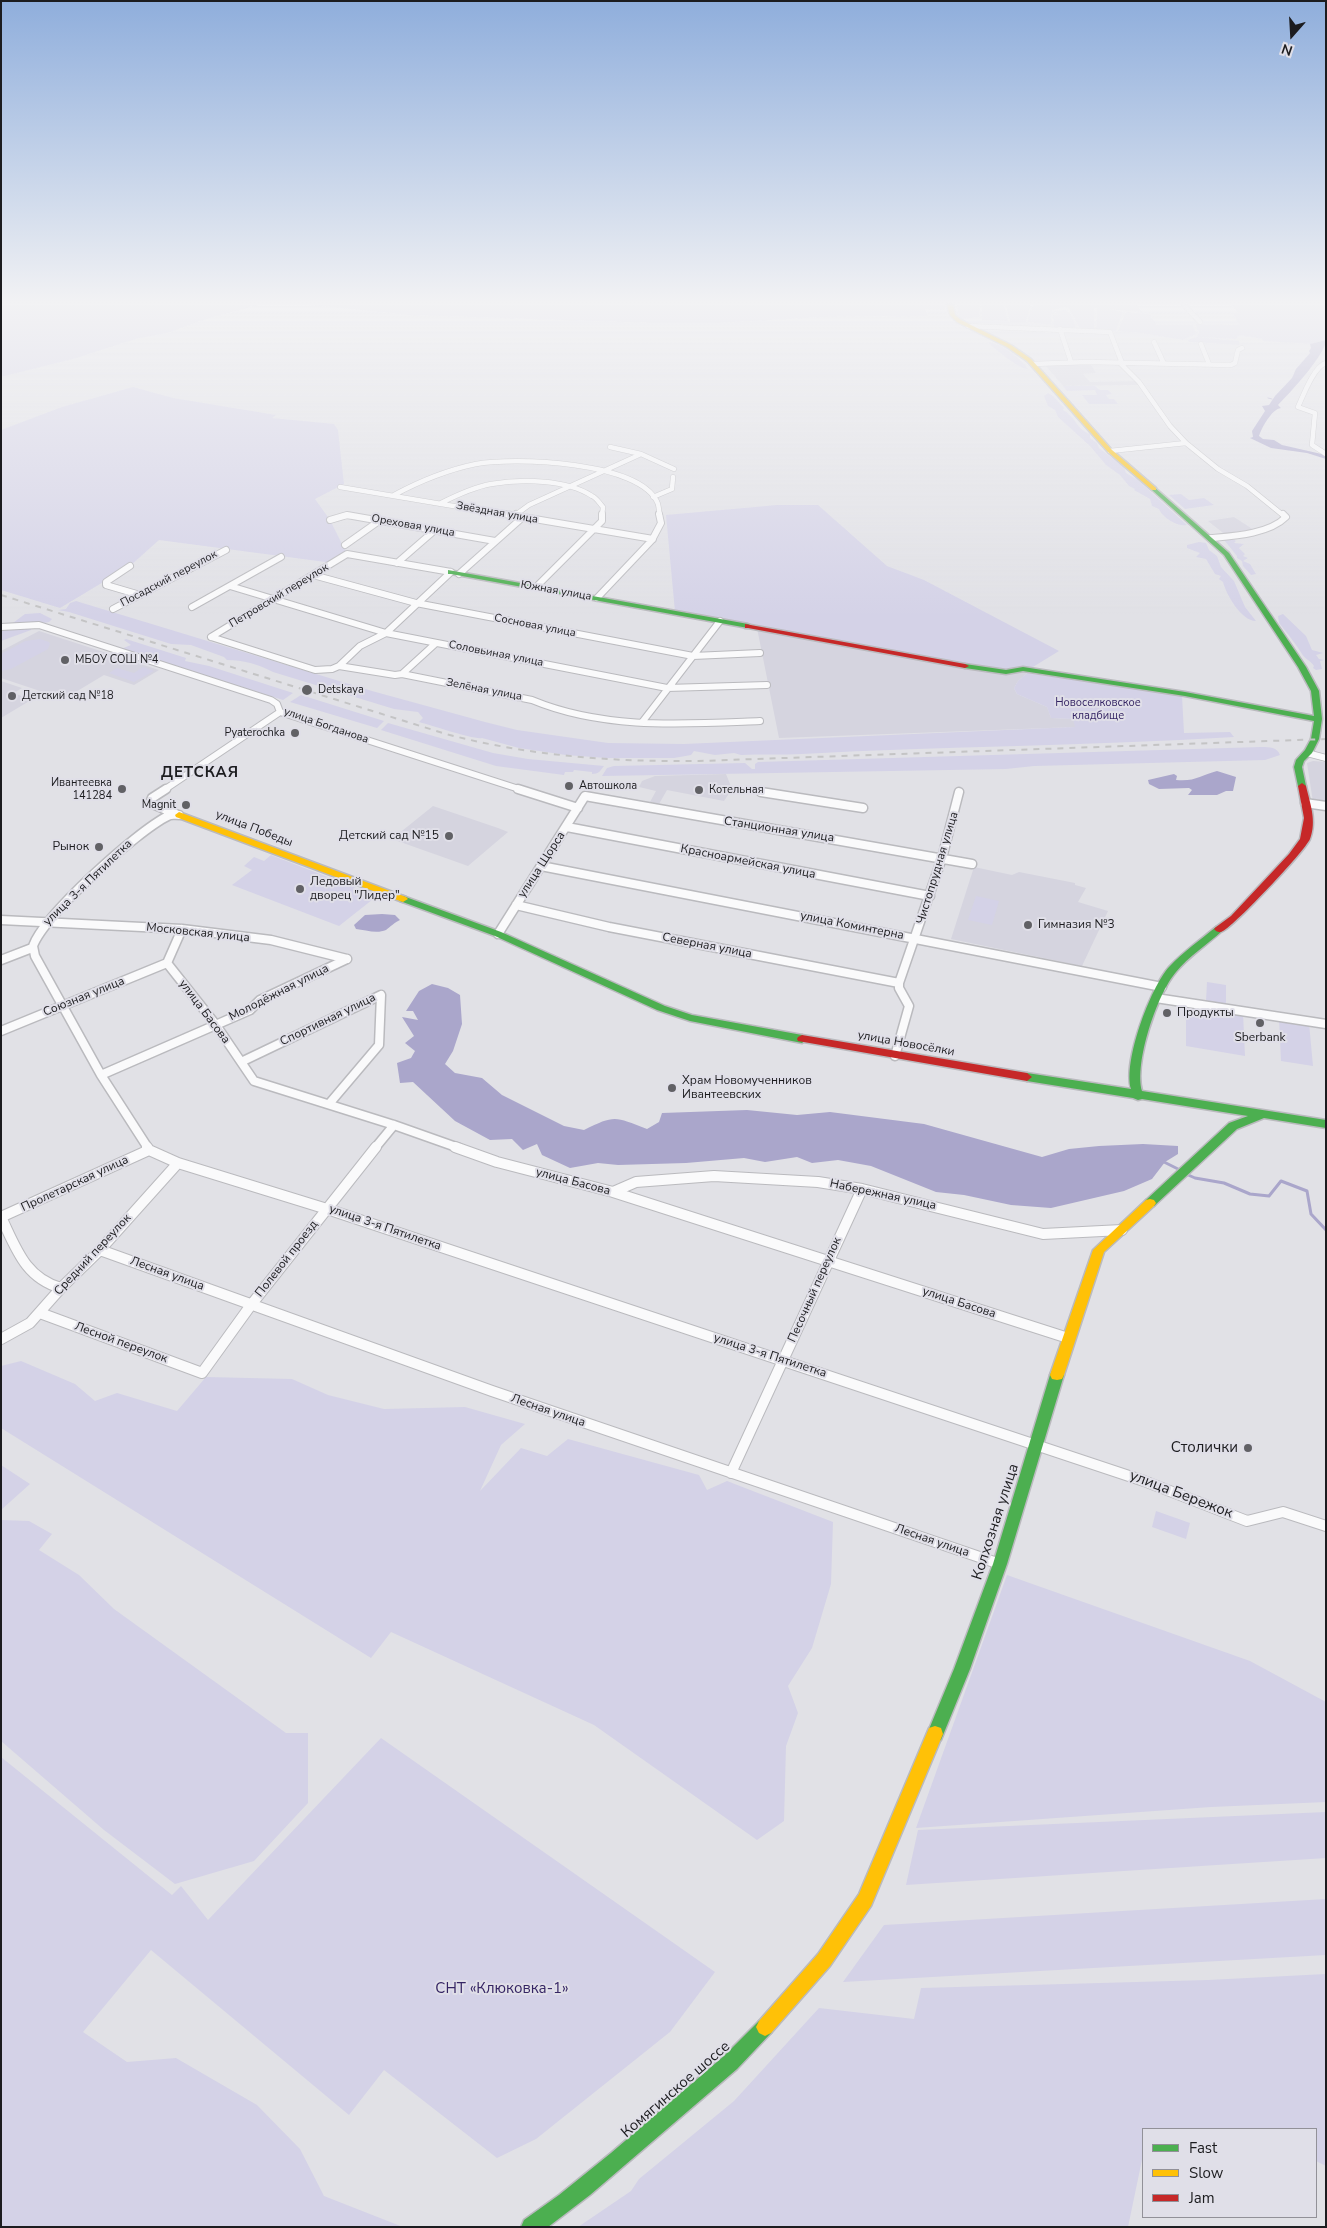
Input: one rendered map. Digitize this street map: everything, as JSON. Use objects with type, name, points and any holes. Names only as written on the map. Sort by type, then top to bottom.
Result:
[{"type":"street","points":[[1071,409],[1110,450],[1211,538],[1232,562],[1320,691],[1314,745],[1300,760],[1298,767],[1309,818],[1305,839],[1292,856],[1234,918],[1199,945],[1172,970],[1156,998],[1137,1051],[1134,1076],[1138,1096]]},
{"type":"street","points":[[1158,409],[1170,426],[1186,443],[1218,469],[1247,486],[1286,517],[1281,522],[1264,526],[1256,531],[1241,535],[1211,538]]},
{"type":"street","points":[[1304,409],[1315,413],[1312,445],[1326,454]]},
{"type":"street","points":[[1110,450],[1186,443]]},
{"type":"street","points":[[610,447],[642,454],[674,469]]},
{"type":"street","points":[[514,516],[529,505],[642,454]]},
{"type":"street","points":[[394,495],[427,477],[490,462],[536,461],[588,466],[627,480],[653,497],[661,524],[653,539],[597,598]]},
{"type":"street","points":[[653,497],[672,489],[673,476]]},
{"type":"street","points":[[441,503],[471,489],[508,482],[552,483],[591,495],[603,506],[605,515],[602,521],[536,587]]},
{"type":"street","name":"Звёздная улица","points":[[340,487],[653,539]]},
{"type":"street","name":"Ореховая улица","points":[[330,520],[347,515],[495,541]]},
{"type":"street","points":[[339,666],[360,646],[386,633],[416,603],[523,517]]},
{"type":"street","points":[[345,545],[380,521]]},
{"type":"street","points":[[397,563],[434,530]]},
{"type":"street","name":"Посадский переулок","points":[[113,609],[226,550]]},
{"type":"street","name":"Южная улица","points":[[347,554],[998,671],[1014,672],[1023,669],[1185,694],[1318,719]]},
{"type":"street","name":"Петровский переулок","points":[[211,637],[347,554]]},
{"type":"street","points":[[192,607],[281,557]]},
{"type":"street","points":[[130,566],[106,582],[106,585],[140,595]]},
{"type":"street","name":"Сосновая улица","points":[[313,575],[416,603],[693,656],[760,653]]},
{"type":"street","name":"Соловьиная улица","points":[[230,586],[386,633],[667,688],[768,685]]},
{"type":"street","points":[[643,721],[720,621]]},
{"type":"street","name":"улица Богданова","points":[[1,627],[29,625],[50,629],[271,700],[277,704],[280,712],[578,808]]},
{"type":"street","name":"Зелёная улица","points":[[211,637],[315,670],[332,669],[339,666],[395,675],[402,674],[532,700],[550,707],[617,721],[669,724],[760,721]]},
{"type":"street","points":[[402,674],[436,643]]},
{"type":"street","name":"улица Победы","points":[[280,712],[152,798],[150,803],[498,934]]},
{"type":"street","points":[[1307,753],[1326,758]]},
{"type":"street","points":[[761,792],[863,808]]},
{"type":"street","name":"Чистопрудная улица","points":[[899,983],[930,896],[960,792]]},
{"type":"street","name":"улица Щорса","points":[[498,934],[585,796]]},
{"type":"street","name":"Станционная улица","points":[[585,796],[972,864]]},
{"type":"street","points":[[1305,803],[1326,806]]},
{"type":"street","name":"улица 3-я Пятилетка","points":[[32,948],[34,940],[46,922],[141,833],[170,815],[179,814]]},
{"type":"street","name":"Красноармейская улица","points":[[567,827],[930,896]]},
{"type":"street","name":"улица Коминтерна","points":[[542,866],[1162,987]]},
{"type":"street","name":"Северная улица","points":[[516,905],[609,927],[899,983]]},
{"type":"street","name":"Московская улица","points":[[1,920],[182,929],[271,940],[347,959]]},
{"type":"street","points":[[167,963],[182,929]]},
{"type":"street","name":"улица Новосёлки","points":[[498,934],[661,1008],[690,1018],[895,1056],[1138,1096],[1326,1124]]},
{"type":"street","points":[[1,960],[32,948],[34,956],[101,1075],[149,1150]]},
{"type":"street","name":"Молодёжная улица","points":[[101,1075],[250,1010],[260,1000],[347,959]]},
{"type":"street","name":"Союзная улица","points":[[1,1031],[167,963]]},
{"type":"street","name":"улица Басова","points":[[167,963],[216,1025],[254,1081],[394,1125],[497,1162],[612,1192],[1068,1338]]},
{"type":"street","points":[[895,1056],[909,1006],[899,988],[899,983]]},
{"type":"street","name":"Спортивная улица","points":[[241,1062],[381,995],[379,1045],[329,1104]]},
{"type":"street","points":[[1156,998],[1326,1024]]},
{"type":"street","points":[[1228,1110],[1232,1126]]},
{"type":"street","name":"Колхозная улица","points":[[824,1960],[865,1900],[877,1875],[962,1669],[1000,1564],[1068,1338],[1099,1250],[1232,1126],[1261,1115]]},
{"type":"street","name":"Полевой проезд","points":[[202,1373],[252,1305],[394,1125]]},
{"type":"street","name":"улица 3-я Пятилетка","points":[[149,1150],[178,1162],[327,1209],[1036,1445]]},
{"type":"street","name":"Пролетарская улица","points":[[1,1217],[149,1150]]},
{"type":"street","name":"Средний переулок","points":[[1,1339],[30,1323],[40,1313],[61,1288],[100,1250],[178,1162]]},
{"type":"street","name":"Набережная улица","points":[[612,1192],[636,1182],[714,1176],[818,1182],[862,1188],[1043,1234],[1122,1230]]},
{"type":"street","name":"Песочный переулок","points":[[731,1473],[862,1188]]},
{"type":"street","points":[[1,1217],[30,1272],[38,1280],[49,1286],[61,1288]]},
{"type":"street","name":"Лесная улица","points":[[100,1250],[492,1391],[1000,1564]]},
{"type":"street","name":"Лесной переулок","points":[[40,1313],[202,1373]]},
{"type":"street","name":"улица Бережок","points":[[1036,1445],[1144,1481],[1248,1520],[1283,1512],[1326,1526]]},
{"type":"street","name":"Комягинское шоссе","points":[[531,2227],[552,2213],[624,2155],[744,2050],[824,1960]]},
{"type":"shaded area","points":[[1264,409],[1278,409],[1265,423],[1259,436],[1263,439],[1274,440],[1282,445],[1326,455],[1326,459],[1307,453],[1271,448],[1250,438],[1253,437],[1252,431],[1265,411]]},
{"type":"shaded area","points":[[1234,517],[1254,530],[1227,536],[1208,521]]},
{"type":"shaded area","points":[[757,628],[1027,673],[1018,681],[1014,688],[1017,694],[1047,707],[1051,718],[1073,719],[1076,727],[779,738]]},
{"type":"shaded area","name":"МБОУ СОШ №4","points":[[39,631],[159,670],[134,685],[104,675],[64,699],[1,678],[1,651]]},
{"type":"shaded area","name":"Детский сад №18","points":[[1,681],[22,688],[14,693],[31,700],[1,718]]},
{"type":"shaded area","points":[[1313,761],[1326,762],[1326,804],[1313,802],[1307,763]]},
{"type":"shaded area","points":[[1217,771],[1236,777],[1233,791],[1226,791],[1217,795],[1188,795],[1192,790],[1189,788],[1159,789],[1149,784],[1148,780],[1174,774],[1177,776],[1176,780],[1188,780]]},
{"type":"shaded area","points":[[726,774],[732,789],[724,801],[667,790],[659,804],[650,802],[656,791],[639,787],[642,781],[655,776]]},
{"type":"shaded area","name":"Детский сад №15","points":[[433,806],[508,832],[468,866],[392,839]]},
{"type":"shaded area","name":"Гимназия №3","points":[[974,867],[1012,875],[1019,872],[1075,883],[1075,885],[1086,888],[1078,902],[1108,911],[1082,966],[951,939]]},
{"type":"shaded area","points":[[365,915],[395,915],[400,920],[386,930],[379,932],[356,929],[354,925]]},
{"type":"shaded area","points":[[432,984],[448,988],[460,995],[462,1024],[453,1051],[445,1064],[455,1073],[482,1078],[502,1095],[564,1126],[584,1130],[603,1121],[616,1119],[647,1129],[659,1122],[662,1113],[747,1110],[797,1115],[830,1112],[924,1124],[1042,1157],[1069,1149],[1143,1144],[1178,1146],[1178,1154],[1165,1162],[1152,1179],[1124,1191],[1051,1208],[1011,1205],[964,1195],[936,1192],[871,1166],[838,1160],[812,1163],[797,1157],[765,1162],[744,1158],[686,1163],[618,1165],[598,1163],[570,1168],[542,1155],[537,1144],[523,1150],[512,1139],[490,1140],[455,1121],[413,1082],[400,1083],[397,1063],[411,1058],[415,1051],[405,1043],[414,1036],[402,1017],[418,1020],[413,1011],[406,1011],[419,991]]},
{"type":"green space","points":[[57,409],[239,409],[276,415],[272,418],[334,424],[338,430],[344,484],[315,499],[330,520],[347,554],[333,563],[159,540],[130,566],[60,608],[1,590],[1,430]]},
{"type":"green space","points":[[1053,409],[1064,409],[1085,432],[1090,434],[1090,438],[1097,443],[1099,448],[1124,467],[1126,473],[1138,480],[1187,525],[1175,523],[1167,518],[1159,509],[1152,506],[1150,499],[1129,486],[1120,475],[1106,465],[1090,446],[1058,417]]},
{"type":"green space","points":[[1181,494],[1189,500],[1204,498],[1214,505],[1185,509],[1169,495]]},
{"type":"green space","points":[[777,505],[818,505],[887,566],[924,580],[1059,651],[1028,670],[1014,672],[675,612],[666,515]]},
{"type":"green space","points":[[1231,538],[1236,541],[1234,543],[1244,544],[1239,548],[1245,554],[1243,556],[1248,558],[1243,561],[1250,564],[1256,574],[1251,575],[1224,540]]},
{"type":"green space","points":[[1199,542],[1206,543],[1209,550],[1217,556],[1221,567],[1234,581],[1245,607],[1256,621],[1245,617],[1235,606],[1223,582],[1219,579],[1221,576],[1215,574],[1206,559],[1196,557],[1200,553],[1187,548],[1187,545]]},
{"type":"green space","name":"Новоселковское кладбище","points":[[76,601],[372,691],[485,722],[517,730],[608,743],[684,744],[1075,727],[1073,719],[1051,718],[1047,707],[1017,694],[1014,688],[1018,681],[1027,673],[1182,696],[1184,733],[1230,732],[1234,737],[794,754],[741,755],[734,753],[715,755],[694,751],[691,755],[674,758],[606,758],[566,755],[519,748],[452,732],[419,722],[423,718],[418,712],[394,709],[273,672],[250,663],[227,660],[224,657],[191,645],[171,644],[58,610],[66,609],[70,603]]},
{"type":"green space","points":[[40,613],[52,619],[49,622],[32,625],[31,630],[1,641],[1,632],[25,614]]},
{"type":"green space","points":[[1283,614],[1306,636],[1312,650],[1323,653],[1316,655],[1319,659],[1324,660],[1320,661],[1322,669],[1316,670],[1313,668],[1313,664],[1303,656],[1279,623],[1278,616]]},
{"type":"green space","points":[[40,639],[49,642],[48,649],[11,669],[1,671],[1,654],[25,641]]},
{"type":"green space","points":[[126,639],[186,658],[185,661],[209,666],[293,693],[283,700],[121,649],[131,645],[124,640]]},
{"type":"green space","points":[[143,667],[154,671],[134,682],[109,673],[117,668],[134,673]]},
{"type":"green space","points":[[301,695],[384,721],[377,728],[290,702]]},
{"type":"green space","points":[[388,723],[493,753],[528,759],[604,766],[599,772],[592,774],[592,772],[574,770],[573,772],[565,772],[564,775],[496,766],[381,730]]},
{"type":"green space","points":[[1261,747],[1275,749],[1280,755],[1265,760],[1034,766],[1006,769],[602,776],[607,768],[614,766],[745,763],[752,769],[755,769],[755,764],[758,762]]},
{"type":"green space","name":"Ледовый дворец \"Лидер\"","points":[[271,855],[377,896],[339,926],[232,885],[252,870],[244,866],[254,857],[264,861]]},
{"type":"green space","points":[[976,896],[999,901],[992,925],[968,920]]},
{"type":"green space","points":[[1207,982],[1226,985],[1226,1005],[1206,1001]]},
{"type":"green space","points":[[1186,1004],[1243,1013],[1245,1056],[1186,1046]]},
{"type":"green space","points":[[1279,1018],[1309,1023],[1313,1066],[1281,1061]]},
{"type":"green space","points":[[21,1361],[75,1384],[95,1401],[117,1393],[177,1411],[206,1377],[292,1379],[328,1395],[384,1409],[465,1407],[525,1424],[501,1445],[480,1491],[521,1448],[547,1456],[568,1439],[699,1475],[707,1490],[727,1481],[833,1522],[831,1584],[812,1648],[788,1686],[798,1713],[786,1746],[784,1821],[757,1840],[594,1725],[391,1632],[371,1658],[1,1428],[1,1366]]},
{"type":"green space","points":[[1,1465],[30,1484],[1,1510]]},
{"type":"green space","points":[[1156,1511],[1190,1523],[1186,1539],[1152,1527]]},
{"type":"green space","points":[[1,1520],[29,1521],[52,1534],[39,1550],[79,1575],[114,1609],[286,1733],[308,1733],[308,1803],[254,1861],[175,1884],[104,1830],[1,1741]]},
{"type":"green space","points":[[1007,1575],[1250,1661],[1326,1702],[1326,1802],[1211,1807],[916,1828]]},
{"type":"green space","name":"СНТ «Клюковка-1»","points":[[381,1738],[715,1972],[670,2032],[536,2139],[497,2158],[384,2070],[349,2115],[151,1950],[83,2032],[127,2062],[176,2058],[257,2105],[300,2149],[324,2196],[403,2227],[1,2227],[1,1757],[172,1895],[181,1886],[208,1920]]},
{"type":"green space","points":[[1326,1812],[1326,1858],[906,1885],[918,1830]]},
{"type":"green space","points":[[1326,1899],[1326,1955],[843,1982],[884,1925]]},
{"type":"green space","points":[[1326,1974],[1326,2166],[1317,2162],[1317,2128],[1142,2128],[1142,2160],[1128,2227],[578,2227],[631,2191],[639,2179],[734,2101],[819,2008],[914,2019],[921,1988],[1208,1980]]},
{"type":"waterway","points":[[1162,1161],[1182,1171]]},
{"type":"waterway","points":[[1186,1174],[1195,1178],[1224,1183],[1250,1194],[1269,1196],[1281,1181],[1307,1191],[1311,1214],[1326,1230]]},
{"type":"railway","points":[[1,595],[446,734],[509,748],[572,756],[603,759],[699,761],[1326,739]]},
{"type":"traffic: fast","points":[[1154,489],[1227,554],[1302,667],[1315,691],[1318,719],[1315,739],[1309,751],[1300,760],[1298,767],[1302,786]]},
{"type":"traffic: fast","points":[[451,572],[748,626]]},
{"type":"traffic: fast","points":[[965,666],[1006,672],[1023,669],[1185,694],[1318,719]]},
{"type":"traffic: fast","points":[[403,899],[498,934],[661,1008],[690,1018],[802,1039]]},
{"type":"traffic: fast","points":[[1138,1096],[1134,1082],[1137,1051],[1156,998],[1172,970],[1219,929]]},
{"type":"traffic: fast","points":[[1027,1077],[1326,1124]]},
{"type":"traffic: fast","points":[[1150,1203],[1233,1126],[1261,1115]]},
{"type":"traffic: fast","points":[[935,1734],[962,1669],[1000,1564],[1057,1375]]},
{"type":"traffic: fast","points":[[531,2227],[584,2188],[705,2085],[730,2063],[765,2027]]},
{"type":"traffic: slow","points":[[1073,409],[1110,451],[1154,489]]},
{"type":"traffic: slow","points":[[179,815],[403,899]]},
{"type":"traffic: slow","points":[[1057,1375],[1099,1250],[1150,1203]]},
{"type":"traffic: slow","points":[[765,2027],[824,1960],[865,1900],[935,1734]]},
{"type":"traffic: jam","points":[[748,626],[965,666]]},
{"type":"traffic: jam","points":[[1219,929],[1234,918],[1292,856],[1305,839],[1309,818],[1302,786]]},
{"type":"traffic: jam","points":[[802,1039],[1027,1077]]},
{"type":"place","name":"МБОУ СОШ №4","points":[[65,660]]},
{"type":"place","name":"Detskaya","points":[[307,690]]},
{"type":"place","name":"Детский сад №18","points":[[12,696]]},
{"type":"place","name":"Pyaterochka","points":[[295,733]]},
{"type":"place","name":"Автошкола","points":[[569,786]]},
{"type":"place","name":"Ивантеевка 141284","points":[[122,789]]},
{"type":"place","name":"Котельная","points":[[699,790]]},
{"type":"place","name":"Magnit","points":[[186,805]]},
{"type":"place","name":"Детский сад №15","points":[[449,836]]},
{"type":"place","name":"Рынок","points":[[99,847]]},
{"type":"place","name":"Ледовый дворец \"Лидер\"","points":[[300,889]]},
{"type":"place","name":"Гимназия №3","points":[[1028,925]]},
{"type":"place","name":"Продукты","points":[[1167,1013]]},
{"type":"place","name":"Sberbank","points":[[1260,1023]]},
{"type":"place","name":"Храм Новомученников Ивантеевских","points":[[672,1088]]},
{"type":"place","name":"Столички","points":[[1248,1448]]},
{"type":"district","name":"ДЕТСКАЯ","points":[[200,773]]}]
